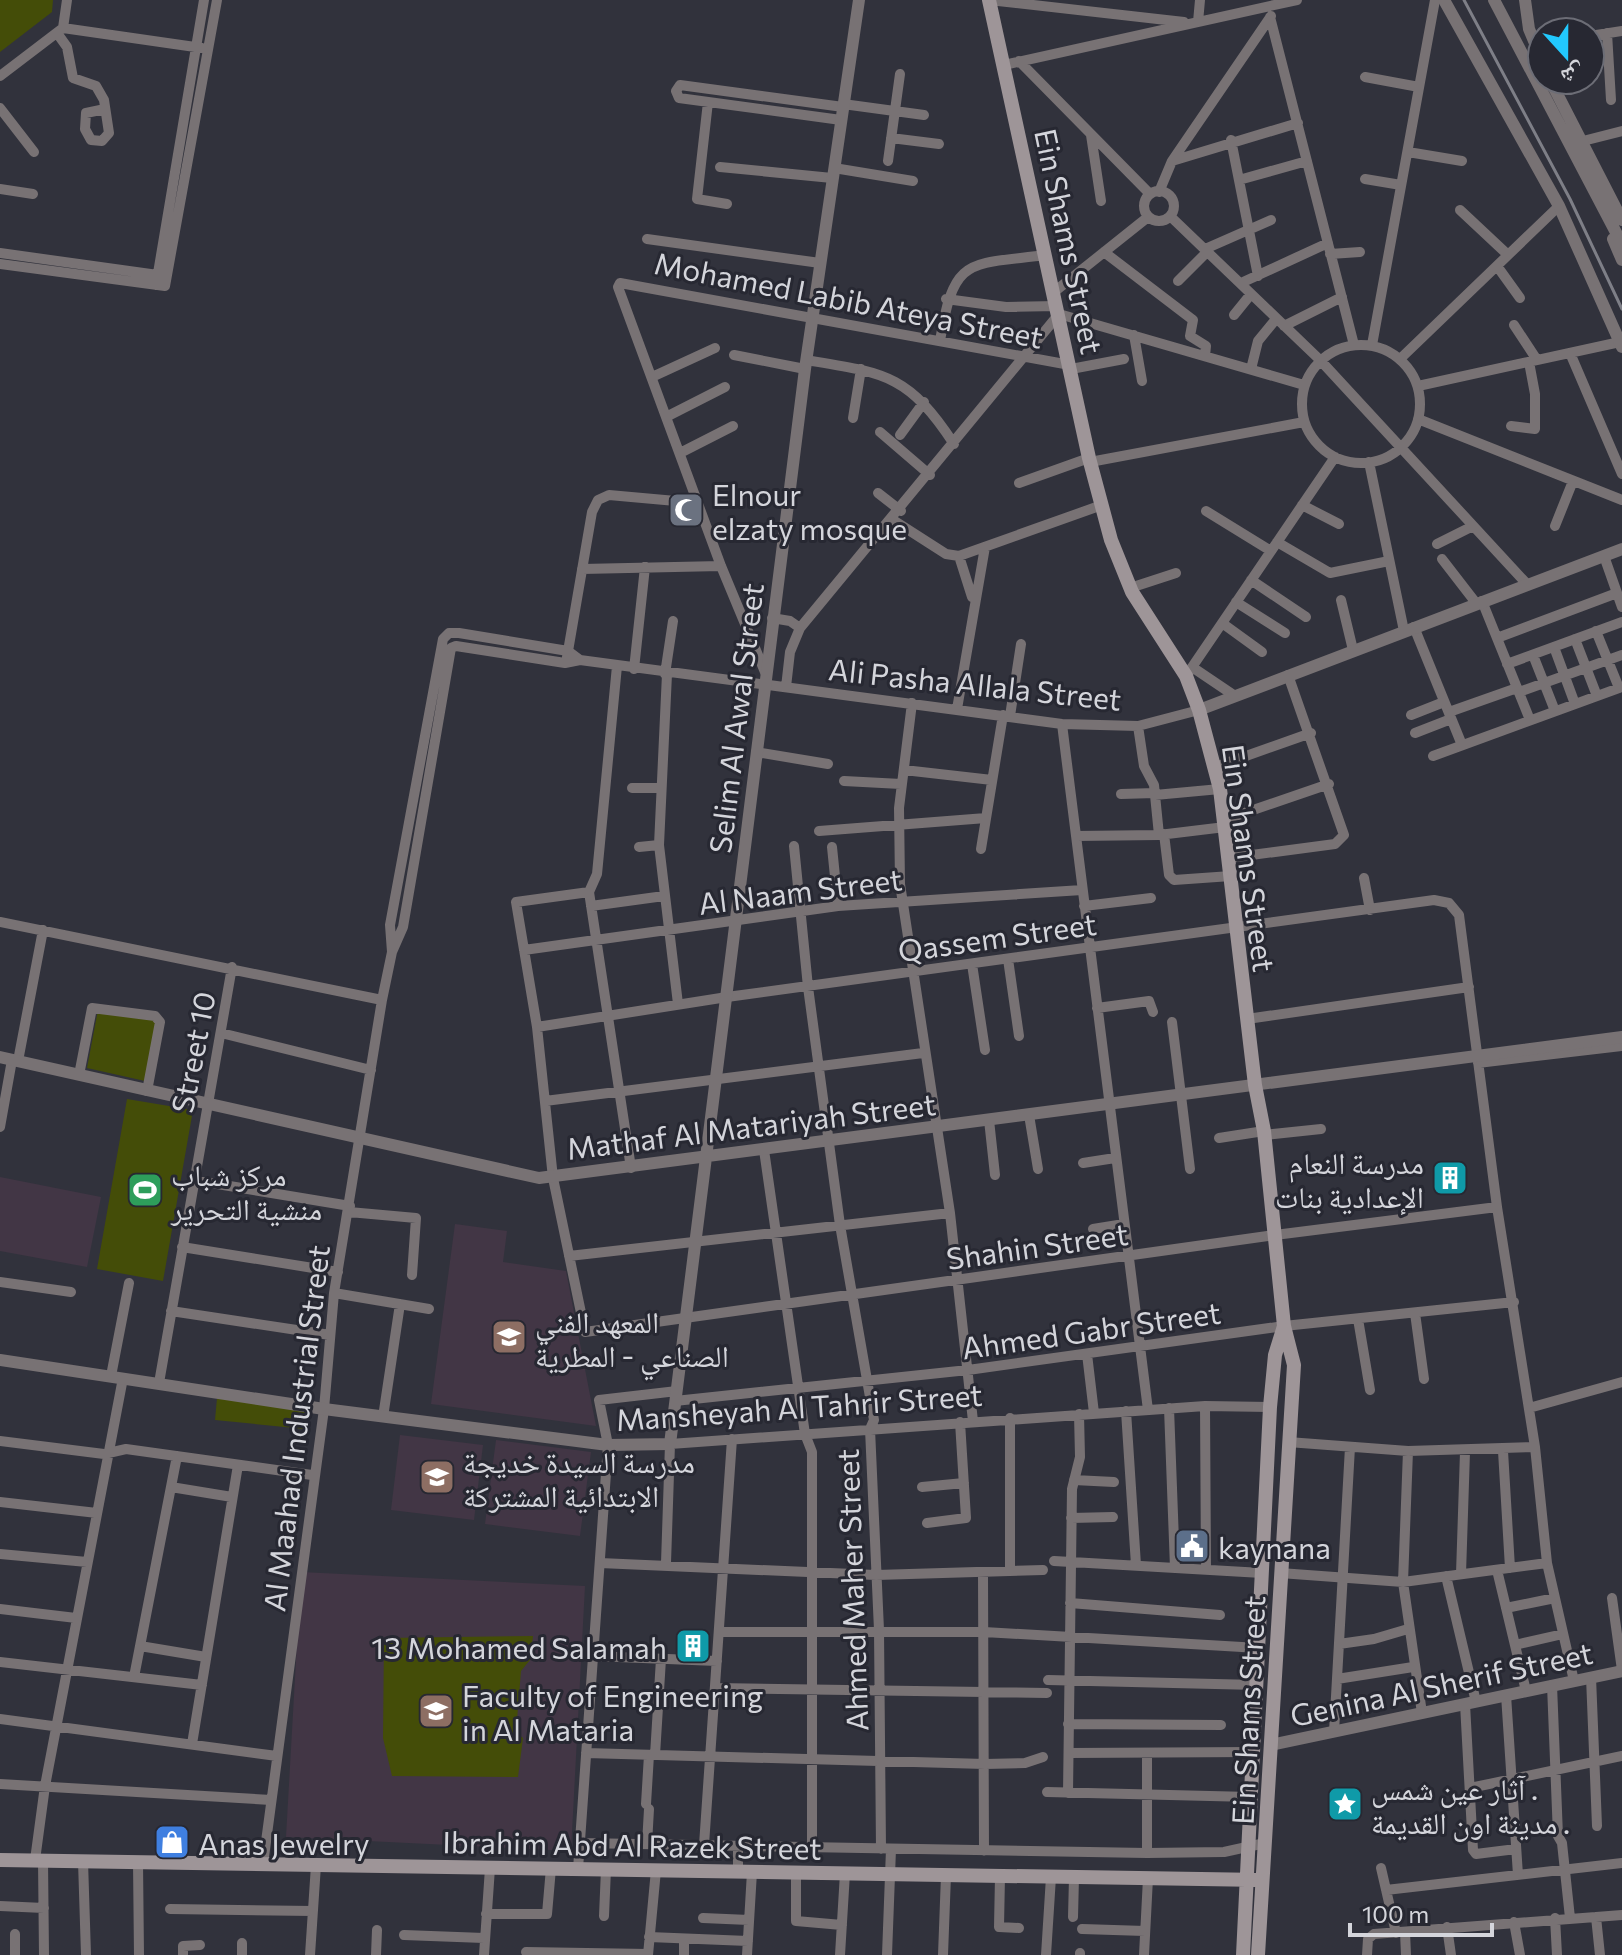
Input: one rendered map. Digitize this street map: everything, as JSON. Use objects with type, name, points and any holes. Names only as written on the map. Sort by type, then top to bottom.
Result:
[{"type":"main road","name":"Ein Shams Street","points":[[989,0],[1102,505],[1130,588],[1189,672],[1215,767],[1225,824],[1255,1085],[1264,1133],[1284,1326],[1294,1365],[1265,1843],[1255,1880],[1243,1955]]},
{"type":"main road","name":"Ein Shams Street","points":[[1258,1955],[1255,1880],[1248,1846],[1270,1407],[1277,1342],[1284,1326]]},
{"type":"main road","name":"Ibrahim Abd Al Razek Street","points":[[0,1860],[1255,1880]]},
{"type":"street","points":[[67,0],[60,30],[73,78],[96,86],[105,109]]},
{"type":"street","points":[[161,281],[204,0]]},
{"type":"street","points":[[161,281],[217,0]]},
{"type":"street","name":"Selim Al Awal Street","points":[[670,1444],[772,618],[859,0]]},
{"type":"street","points":[[989,0],[1196,22]]},
{"type":"street","points":[[1196,22],[1200,0]]},
{"type":"street","points":[[1004,65],[1297,0]]},
{"type":"street","points":[[1372,345],[1435,0]]},
{"type":"street","points":[[1418,386],[1621,344],[1559,206],[1444,0]]},
{"type":"street","points":[[1525,1],[1496,4],[1585,174],[1622,260]]},
{"type":"street","points":[[1148,217],[1144,205],[1155,193],[1172,161],[1278,4]]},
{"type":"street","points":[[1270,17],[1354,345]]},
{"type":"street","points":[[0,76],[60,30],[208,49]]},
{"type":"street","points":[[1611,100],[1607,33],[1622,31]]},
{"type":"street","points":[[1019,61],[1091,135],[1155,193],[1171,198],[1174,207],[1170,216],[1159,221],[1148,217]]},
{"type":"street","points":[[888,161],[900,74]]},
{"type":"street","points":[[1365,77],[1419,87]]},
{"type":"street","points":[[842,111],[680,85],[677,88],[679,98],[708,102],[842,111],[895,111],[924,115]]},
{"type":"street","points":[[1557,96],[1617,222],[1622,244]]},
{"type":"street","points":[[708,102],[697,199],[727,204]]},
{"type":"street","points":[[0,108],[34,152]]},
{"type":"street","points":[[1172,161],[1231,140],[1298,123]]},
{"type":"street","points":[[1579,142],[1622,131]]},
{"type":"street","points":[[1091,135],[1101,201]]},
{"type":"street","points":[[891,138],[939,144]]},
{"type":"street","points":[[1231,140],[1258,276]]},
{"type":"street","points":[[1408,152],[1462,161]]},
{"type":"street","points":[[1239,180],[1307,161]]},
{"type":"street","points":[[720,167],[913,181]]},
{"type":"street","points":[[1585,174],[1617,222]]},
{"type":"street","points":[[1365,179],[1401,185]]},
{"type":"street","points":[[0,189],[33,194]]},
{"type":"street","points":[[1400,359],[1559,206]]},
{"type":"street","points":[[1460,210],[1508,255]]},
{"type":"street","points":[[1170,216],[1320,360],[1526,583]]},
{"type":"street","points":[[786,687],[790,652],[800,628],[930,475],[1024,356],[1057,304],[1104,252],[1148,217]]},
{"type":"street","points":[[1178,281],[1206,250],[1271,220]]},
{"type":"street","points":[[647,239],[820,263]]},
{"type":"street","points":[[1241,283],[1329,248],[1360,252]]},
{"type":"street","points":[[1104,252],[1193,320],[1190,336],[1206,346],[1205,356]]},
{"type":"street","points":[[0,253],[161,281]]},
{"type":"street","points":[[940,341],[946,299],[957,278],[977,264],[1046,255]]},
{"type":"street","points":[[0,264],[161,281]]},
{"type":"street","points":[[1497,266],[1520,298]]},
{"type":"street","name":"Mohamed Labib Ateya Street","points":[[652,377],[618,287],[620,283],[813,316],[1071,367]]},
{"type":"street","points":[[1234,315],[1251,294]]},
{"type":"street","points":[[1251,369],[1258,341],[1280,323],[1342,297]]},
{"type":"street","points":[[946,299],[1006,307],[1057,304],[1134,335],[1304,385]]},
{"type":"street","points":[[1511,426],[1535,429],[1533,361],[1514,325]]},
{"type":"street","points":[[1134,335],[1142,381]]},
{"type":"street","points":[[1354,345],[1372,345],[1400,359],[1418,386],[1418,419],[1401,448],[1369,462],[1335,457],[1322,449],[1304,422],[1301,410],[1304,385],[1320,360],[1336,350],[1354,345]]},
{"type":"street","points":[[715,348],[652,377],[765,678]]},
{"type":"street","points":[[1570,353],[1622,474]]},
{"type":"street","points":[[734,355],[861,369],[893,379],[924,402],[954,444]]},
{"type":"street","points":[[1071,367],[1124,359]]},
{"type":"street","points":[[853,418],[861,369]]},
{"type":"street","points":[[666,417],[725,387]]},
{"type":"street","points":[[900,435],[924,402]]},
{"type":"street","points":[[1418,419],[1622,500]]},
{"type":"street","points":[[1019,483],[1090,460],[1304,422]]},
{"type":"street","points":[[680,453],[733,426]]},
{"type":"street","points":[[880,432],[930,475]]},
{"type":"street","points":[[1235,696],[1189,672],[1335,457]]},
{"type":"street","points":[[1369,462],[1389,561],[1409,629],[1462,745]]},
{"type":"street","points":[[1555,526],[1573,481]]},
{"type":"street","points":[[878,493],[897,515],[946,554],[959,556],[1102,505]]},
{"type":"street","points":[[565,663],[592,512],[603,497],[698,503]]},
{"type":"street","points":[[1302,505],[1339,524]]},
{"type":"street","points":[[1206,511],[1334,573],[1389,561]]},
{"type":"street","points":[[1437,544],[1473,526]]},
{"type":"street","points":[[957,709],[985,547]]},
{"type":"street","name":"Ali Pasha Allala Street","points":[[382,1000],[392,952],[403,927],[451,648],[456,646],[565,663],[580,660],[666,674],[765,678],[786,687],[1062,724],[1138,726],[1199,710],[1622,548]]},
{"type":"street","points":[[1604,555],[1622,607]]},
{"type":"street","points":[[959,556],[973,603]]},
{"type":"street","points":[[1442,559],[1479,602],[1530,720]]},
{"type":"street","points":[[582,569],[721,566]]},
{"type":"street","points":[[634,669],[645,567]]},
{"type":"street","points":[[1130,588],[1176,573]]},
{"type":"street","points":[[1251,580],[1306,617]]},
{"type":"street","points":[[1497,638],[1617,593]]},
{"type":"street","points":[[1341,600],[1353,650]]},
{"type":"street","points":[[1236,602],[1285,633]]},
{"type":"street","points":[[772,618],[790,621],[800,628]]},
{"type":"street","points":[[673,621],[666,674],[659,845],[678,1004]]},
{"type":"street","points":[[1507,664],[1622,622]]},
{"type":"street","points":[[1222,623],[1262,652]]},
{"type":"street","points":[[1433,756],[1621,687],[1596,631]]},
{"type":"street","name":"Ali Pasha Allala Street","points":[[392,952],[390,925],[443,639],[449,633],[459,633],[568,651],[580,660]]},
{"type":"street","points":[[1575,639],[1597,696]]},
{"type":"street","points":[[510,654],[512,642]]},
{"type":"street","points":[[981,849],[992,780],[1021,644]]},
{"type":"street","points":[[1554,647],[1575,704]]},
{"type":"street","points":[[1533,655],[1555,711]]},
{"type":"street","points":[[1411,715],[1448,711],[1545,683],[1622,655]]},
{"type":"street","points":[[617,666],[597,874],[589,892],[631,1168]]},
{"type":"street","points":[[1229,858],[1341,841],[1344,829],[1288,675]]},
{"type":"street","points":[[912,703],[898,826],[902,901],[950,1213],[973,1421]]},
{"type":"street","points":[[1415,733],[1448,711]]},
{"type":"street","points":[[1062,724],[1148,1410]]},
{"type":"street","points":[[1138,726],[1144,766],[1155,794],[1169,875],[1174,880],[1231,876]]},
{"type":"street","points":[[1215,767],[1311,733]]},
{"type":"street","points":[[756,752],[828,764]]},
{"type":"street","points":[[904,770],[992,780]]},
{"type":"street","points":[[844,781],[901,784]]},
{"type":"street","points":[[1076,836],[1161,835],[1225,824],[1329,784]]},
{"type":"street","points":[[632,788],[659,788]]},
{"type":"street","points":[[1121,794],[1220,789]]},
{"type":"street","points":[[819,831],[986,818]]},
{"type":"street","points":[[639,847],[659,845]]},
{"type":"street","name":"Ahmed Maher Street","points":[[794,846],[808,987],[840,1225],[874,1420],[870,1429],[879,1630],[879,1761],[891,1874],[887,1955]]},
{"type":"street","points":[[832,847],[838,906]]},
{"type":"street","points":[[1364,878],[1370,910]]},
{"type":"street","name":"Al Naam Street","points":[[524,950],[838,906],[1082,890]]},
{"type":"street","points":[[589,892],[516,902],[537,1027],[553,1178],[569,1256],[694,1239],[950,1213]]},
{"type":"street","points":[[591,906],[664,896]]},
{"type":"street","points":[[1084,906],[1151,898]]},
{"type":"street","name":"Qassem Street","points":[[537,1027],[1089,946],[1442,900],[1459,915],[1469,987]]},
{"type":"street","points":[[0,922],[382,1000]]},
{"type":"street","points":[[0,1127],[10,1059],[43,930]]},
{"type":"street","points":[[1008,959],[1019,1036]]},
{"type":"street","points":[[972,964],[985,1050]]},
{"type":"street","name":"Street 10","points":[[159,1383],[232,967]]},
{"type":"street","points":[[1247,1019],[1469,987],[1497,1207],[1535,1447],[1547,1563],[1574,1681]]},
{"type":"street","name":"Al Maahad Industrial Street","points":[[263,1864],[312,1475],[324,1409],[334,1293],[362,1140],[382,1000]]},
{"type":"street","points":[[1097,1008],[1149,1001],[1153,1012]]},
{"type":"street","points":[[79,1075],[92,1008],[155,1016],[160,1022],[147,1091]]},
{"type":"street","points":[[1172,1022],[1190,1169]]},
{"type":"street","points":[[221,1033],[371,1070]]},
{"type":"street","name":"Mathaf Al Matariyah Street","points":[[1478,1059],[1518,1049],[1622,1037]]},
{"type":"street","name":"Mathaf Al Matariyah Street","points":[[10,1059],[510,1174],[553,1178],[1180,1094],[1478,1059],[1622,1046]]},
{"type":"street","points":[[545,1101],[923,1053]]},
{"type":"street","points":[[1029,1115],[1038,1169]]},
{"type":"street","points":[[989,1120],[995,1175]]},
{"type":"street","points":[[1219,1138],[1321,1129]]},
{"type":"street","points":[[764,1150],[805,1434],[812,1452],[812,1847]]},
{"type":"street","points":[[1083,1163],[1115,1158]]},
{"type":"street","points":[[193,1180],[416,1218],[412,1275]]},
{"type":"street","name":"Shahin Street","points":[[569,1256],[585,1332],[1275,1235],[1497,1207]]},
{"type":"street","points":[[1093,1229],[1124,1224]]},
{"type":"street","points":[[182,1247],[338,1272]]},
{"type":"street","points":[[0,1282],[71,1292]]},
{"type":"street","points":[[44,1955],[44,1908],[39,1860],[45,1786],[108,1454],[129,1283]]},
{"type":"street","points":[[334,1293],[429,1309]]},
{"type":"street","name":"Ahmed Gabr Street","points":[[608,1445],[599,1400],[866,1381],[968,1370],[1284,1326],[1514,1302]]},
{"type":"street","points":[[383,1417],[400,1304]]},
{"type":"street","points":[[171,1311],[330,1335]]},
{"type":"street","points":[[1415,1313],[1424,1379]]},
{"type":"street","points":[[1358,1319],[1370,1390]]},
{"type":"street","points":[[1087,1354],[1094,1413]]},
{"type":"street","name":"Mansheyah Al Tahrir Street","points":[[0,1360],[324,1409],[608,1445],[670,1444],[1169,1408],[1270,1407]]},
{"type":"street","points":[[1529,1408],[1622,1382]]},
{"type":"street","points":[[1205,1406],[1206,1569]]},
{"type":"street","points":[[1169,1408],[1175,1568]]},
{"type":"street","points":[[1126,1411],[1136,1565]]},
{"type":"street","points":[[1068,1793],[1071,1518],[1074,1480],[1080,1457],[1079,1414]]},
{"type":"street","points":[[1010,1418],[1010,1571]]},
{"type":"street","points":[[927,1523],[965,1520],[960,1422]]},
{"type":"street","points":[[704,1845],[732,1439]]},
{"type":"street","points":[[0,1441],[108,1454],[126,1449],[312,1475]]},
{"type":"street","points":[[1288,1442],[1408,1451],[1503,1451],[1535,1447]]},
{"type":"street","points":[[666,1563],[670,1444]]},
{"type":"street","points":[[578,1869],[608,1445]]},
{"type":"street","points":[[1334,1732],[1350,1447]]},
{"type":"street","points":[[1408,1451],[1403,1582],[1422,1713]]},
{"type":"street","points":[[1503,1451],[1510,1568]]},
{"type":"street","points":[[1461,1574],[1465,1452]]},
{"type":"street","points":[[134,1677],[177,1456]]},
{"type":"street","points":[[192,1744],[238,1465]]},
{"type":"street","points":[[1074,1480],[1114,1482]]},
{"type":"street","points":[[922,1487],[964,1483]]},
{"type":"street","points":[[171,1487],[232,1497]]},
{"type":"street","points":[[0,1502],[97,1513]]},
{"type":"street","points":[[1071,1518],[1113,1517]]},
{"type":"street","points":[[0,1554],[87,1562]]},
{"type":"street","points":[[1054,1561],[1262,1573]]},
{"type":"street","points":[[600,1563],[666,1563],[876,1575],[1043,1570]]},
{"type":"street","points":[[1280,1573],[1403,1582],[1547,1563]]},
{"type":"street","points":[[1497,1570],[1526,1691]]},
{"type":"street","points":[[983,1573],[984,1851]]},
{"type":"street","points":[[1446,1576],[1470,1703],[1474,1853],[1516,1849]]},
{"type":"street","points":[[1506,1608],[1555,1598]]},
{"type":"street","points":[[1612,1598],[1622,1670]]},
{"type":"street","points":[[1070,1603],[1220,1615]]},
{"type":"street","points":[[0,1609],[76,1618]]},
{"type":"street","points":[[1339,1644],[1374,1639],[1408,1629]]},
{"type":"street","points":[[719,1632],[984,1632],[1259,1648]]},
{"type":"street","points":[[1515,1645],[1563,1634]]},
{"type":"street","points":[[140,1646],[206,1657]]},
{"type":"street","points":[[593,1656],[717,1661]]},
{"type":"street","points":[[647,1844],[661,1659]]},
{"type":"street","points":[[0,1662],[202,1685]]},
{"type":"street","points":[[1337,1679],[1413,1667]]},
{"type":"street","name":"Genina Al Sherif Street","points":[[1271,1745],[1622,1670]]},
{"type":"street","points":[[1591,1677],[1597,1826]]},
{"type":"street","points":[[1048,1680],[1257,1685]]},
{"type":"street","points":[[1552,1685],[1558,1836],[1566,1870],[1570,1918]]},
{"type":"street","points":[[715,1688],[1047,1693]]},
{"type":"street","points":[[1506,1695],[1518,1875]]},
{"type":"street","points":[[0,1719],[277,1756]]},
{"type":"street","points":[[1068,1724],[1221,1725]]},
{"type":"street","points":[[1069,1753],[1253,1752]]},
{"type":"street","points":[[586,1753],[985,1764],[1025,1763],[1043,1757]]},
{"type":"street","points":[[1147,1753],[1147,1853]]},
{"type":"street","points":[[1470,1788],[1622,1756]]},
{"type":"street","points":[[0,1784],[271,1800]]},
{"type":"street","points":[[1047,1792],[1251,1797]]},
{"type":"street","name":"Ibrahim Abd Al Razek Street","points":[[581,1843],[1147,1853],[1224,1852],[1265,1843]]},
{"type":"street","points":[[738,1846],[745,1872],[749,1920],[747,1955]]},
{"type":"street","points":[[83,1861],[86,1955]]},
{"type":"street","points":[[138,1862],[139,1955]]},
{"type":"street","points":[[1386,1890],[1622,1863]]},
{"type":"street","points":[[310,1955],[316,1865]]},
{"type":"street","points":[[484,1955],[490,1868]]},
{"type":"street","points":[[486,1914],[547,1914],[551,1868]]},
{"type":"street","points":[[1381,1868],[1406,1955]]},
{"type":"street","points":[[604,1916],[606,1869]]},
{"type":"street","points":[[526,1952],[648,1954],[656,1870]]},
{"type":"street","points":[[796,1872],[796,1921],[842,1925]]},
{"type":"street","points":[[840,1955],[845,1873]]},
{"type":"street","points":[[943,1955],[946,1875]]},
{"type":"street","points":[[1000,1876],[999,1927],[1019,1928]]},
{"type":"street","points":[[1046,1955],[1051,1877]]},
{"type":"street","points":[[1073,1917],[1074,1877]]},
{"type":"street","points":[[1144,1955],[1148,1878]]},
{"type":"street","points":[[0,1906],[44,1908]]},
{"type":"street","points":[[170,1909],[313,1911]]},
{"type":"street","points":[[1367,1955],[1368,1941],[1374,1934],[1622,1915]]},
{"type":"street","points":[[1596,1917],[1600,1955]]},
{"type":"street","points":[[703,1918],[749,1920]]},
{"type":"street","points":[[1555,1918],[1557,1955]]},
{"type":"street","points":[[1514,1922],[1520,1955]]},
{"type":"street","points":[[1447,1927],[1451,1955]]},
{"type":"street","points":[[1082,1929],[1145,1931]]},
{"type":"street","points":[[376,1955],[377,1930]]},
{"type":"street","points":[[15,1934],[15,1955]]},
{"type":"street","points":[[404,1935],[484,1938]]},
{"type":"street","points":[[649,1937],[748,1941]]},
{"type":"street","points":[[684,1939],[684,1955]]},
{"type":"street","points":[[183,1955],[185,1945],[200,1945]]},
{"type":"shaded area","points":[[0,1177],[101,1197],[87,1267],[0,1251]]},
{"type":"shaded area","name":"المعهد الفني الصناعي - المطرية","points":[[455,1224],[507,1231],[503,1262],[566,1271],[596,1426],[431,1404]]},
{"type":"shaded area","name":"مدرسة السيدة خديجة الابتدائية المشتركة","points":[[400,1435],[483,1445],[474,1520],[391,1510]]},
{"type":"shaded area","points":[[496,1440],[591,1452],[580,1536],[485,1524]]},
{"type":"shaded area","name":"Faculty of Engineering in Al Mataria","points":[[301,1572],[585,1586],[571,1851],[286,1837]]},
{"type":"green space","points":[[0,0],[53,0],[52,12],[0,52]]},
{"type":"green space","points":[[98,1010],[157,1021],[145,1081],[87,1068]]},
{"type":"green space","name":"مركز شباب منشية التحرير","points":[[127,1099],[193,1110],[163,1281],[97,1269]]},
{"type":"green space","points":[[217,1398],[303,1411],[308,1414],[305,1429],[215,1420]]},
{"type":"green space","points":[[533,1636],[530,1660],[521,1671],[516,1732],[523,1738],[518,1777],[392,1776],[383,1738],[384,1638]]},
{"type":"railway","points":[[1464,0],[1570,199],[1622,309]]},
{"type":"place","name":"Elnour elzaty mosque","points":[[686,510]]},
{"type":"place","name":"مدرسة النعام الإعدادية بنات","points":[[1450,1178]]},
{"type":"place","name":"مركز شباب منشية التحرير","points":[[145,1190]]},
{"type":"place","name":"المعهد الفني الصناعي - المطرية","points":[[509,1337]]},
{"type":"place","name":"مدرسة السيدة خديجة الابتدائية المشتركة","points":[[437,1477]]},
{"type":"place","name":"kaynana","points":[[1192,1546]]},
{"type":"place","name":"13 Mohamed Salamah","points":[[693,1646]]},
{"type":"place","name":"Faculty of Engineering in Al Mataria","points":[[436,1711]]},
{"type":"place","name":"آثار عين شمس . مدينة اون القديمة .","points":[[1345,1804]]},
{"type":"place","name":"Anas Jewelry","points":[[172,1842]]}]
